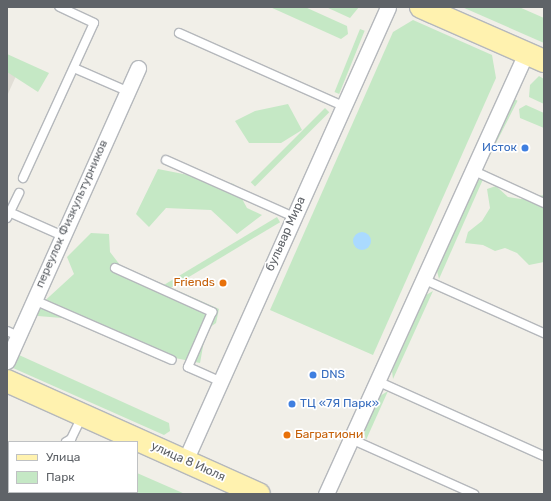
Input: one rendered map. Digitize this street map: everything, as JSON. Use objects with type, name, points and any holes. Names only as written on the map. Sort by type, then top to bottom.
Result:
[{"type":"main road","points":[[421,7],[535,57]]},
{"type":"main road","name":"улица 8 Июля","points":[[7,381],[259,494]]},
{"type":"street","name":"бульвар Мира","points":[[185,461],[388,7]]},
{"type":"street","points":[[326,494],[472,170],[535,57]]},
{"type":"street","name":"переулок Физкультурников","points":[[7,361],[13,334],[34,300],[138,68]]},
{"type":"lane","points":[[23,178],[94,23],[60,7]]},
{"type":"lane","points":[[178,33],[343,106]]},
{"type":"lane","points":[[74,68],[127,91]]},
{"type":"lane","points":[[166,160],[294,217]]},
{"type":"lane","points":[[472,170],[544,203]]},
{"type":"lane","points":[[19,193],[8,215],[63,236]]},
{"type":"lane","points":[[115,268],[212,312],[188,367],[221,382]]},
{"type":"lane","points":[[423,279],[544,333]]},
{"type":"lane","points":[[34,300],[172,360]]},
{"type":"lane","points":[[377,381],[544,456]]},
{"type":"lane","points":[[68,441],[71,439],[82,415]]},
{"type":"lane","points":[[351,439],[474,494]]},
{"type":"shaded area","points":[[7,61],[20,67],[7,96]]},
{"type":"green space","points":[[270,7],[305,7],[347,26],[348,34],[341,39]]},
{"type":"green space","points":[[326,7],[359,7],[350,18]]},
{"type":"green space","points":[[462,7],[519,7],[544,18],[544,43]]},
{"type":"green space","points":[[413,20],[492,55],[496,78],[373,355],[270,310],[393,32]]},
{"type":"green space","points":[[360,29],[365,31],[339,94],[335,92]]},
{"type":"green space","points":[[7,54],[49,73],[38,92],[7,72]]},
{"type":"green space","points":[[539,76],[544,79],[544,104],[529,97],[530,85]]},
{"type":"green space","points":[[514,99],[518,101],[488,160],[484,158]]},
{"type":"green space","points":[[288,104],[302,130],[281,143],[249,143],[235,121],[255,111]]},
{"type":"green space","points":[[526,105],[544,113],[544,128],[520,118],[519,109]]},
{"type":"green space","points":[[325,108],[329,112],[255,186],[251,182]]},
{"type":"green space","points":[[158,169],[234,184],[247,208],[262,215],[237,234],[211,210],[166,208],[149,227],[136,214]]},
{"type":"green space","points":[[484,177],[439,279],[437,271],[477,181]]},
{"type":"green space","points":[[496,186],[508,197],[521,199],[544,195],[544,262],[529,265],[517,253],[505,248],[495,251],[483,245],[465,243],[468,232],[482,221],[490,208],[487,189]]},
{"type":"green space","points":[[277,217],[280,222],[134,310],[131,305]]},
{"type":"green space","points":[[91,233],[109,234],[110,252],[120,265],[219,309],[216,323],[206,330],[200,363],[175,358],[86,320],[38,316],[38,307],[74,274],[67,257]]},
{"type":"green space","points":[[433,291],[393,379],[392,371],[426,295]]},
{"type":"green space","points":[[19,355],[169,423],[170,431],[164,435],[13,368]]},
{"type":"green space","points":[[388,391],[366,440],[364,432],[380,396]]},
{"type":"green space","points":[[138,473],[185,494],[112,494],[138,493]]},
{"type":"water","points":[[362,232],[368,235],[371,241],[368,247],[362,250],[356,247],[353,241],[356,235]]},
{"type":"place","name":"Исток","points":[[525,148]]},
{"type":"place","name":"Friends","points":[[223,283]]},
{"type":"place","name":"DNS","points":[[313,375]]},
{"type":"place","name":"ТЦ «7Я Парк»","points":[[292,404]]},
{"type":"place","name":"Багратиони","points":[[287,435]]}]
